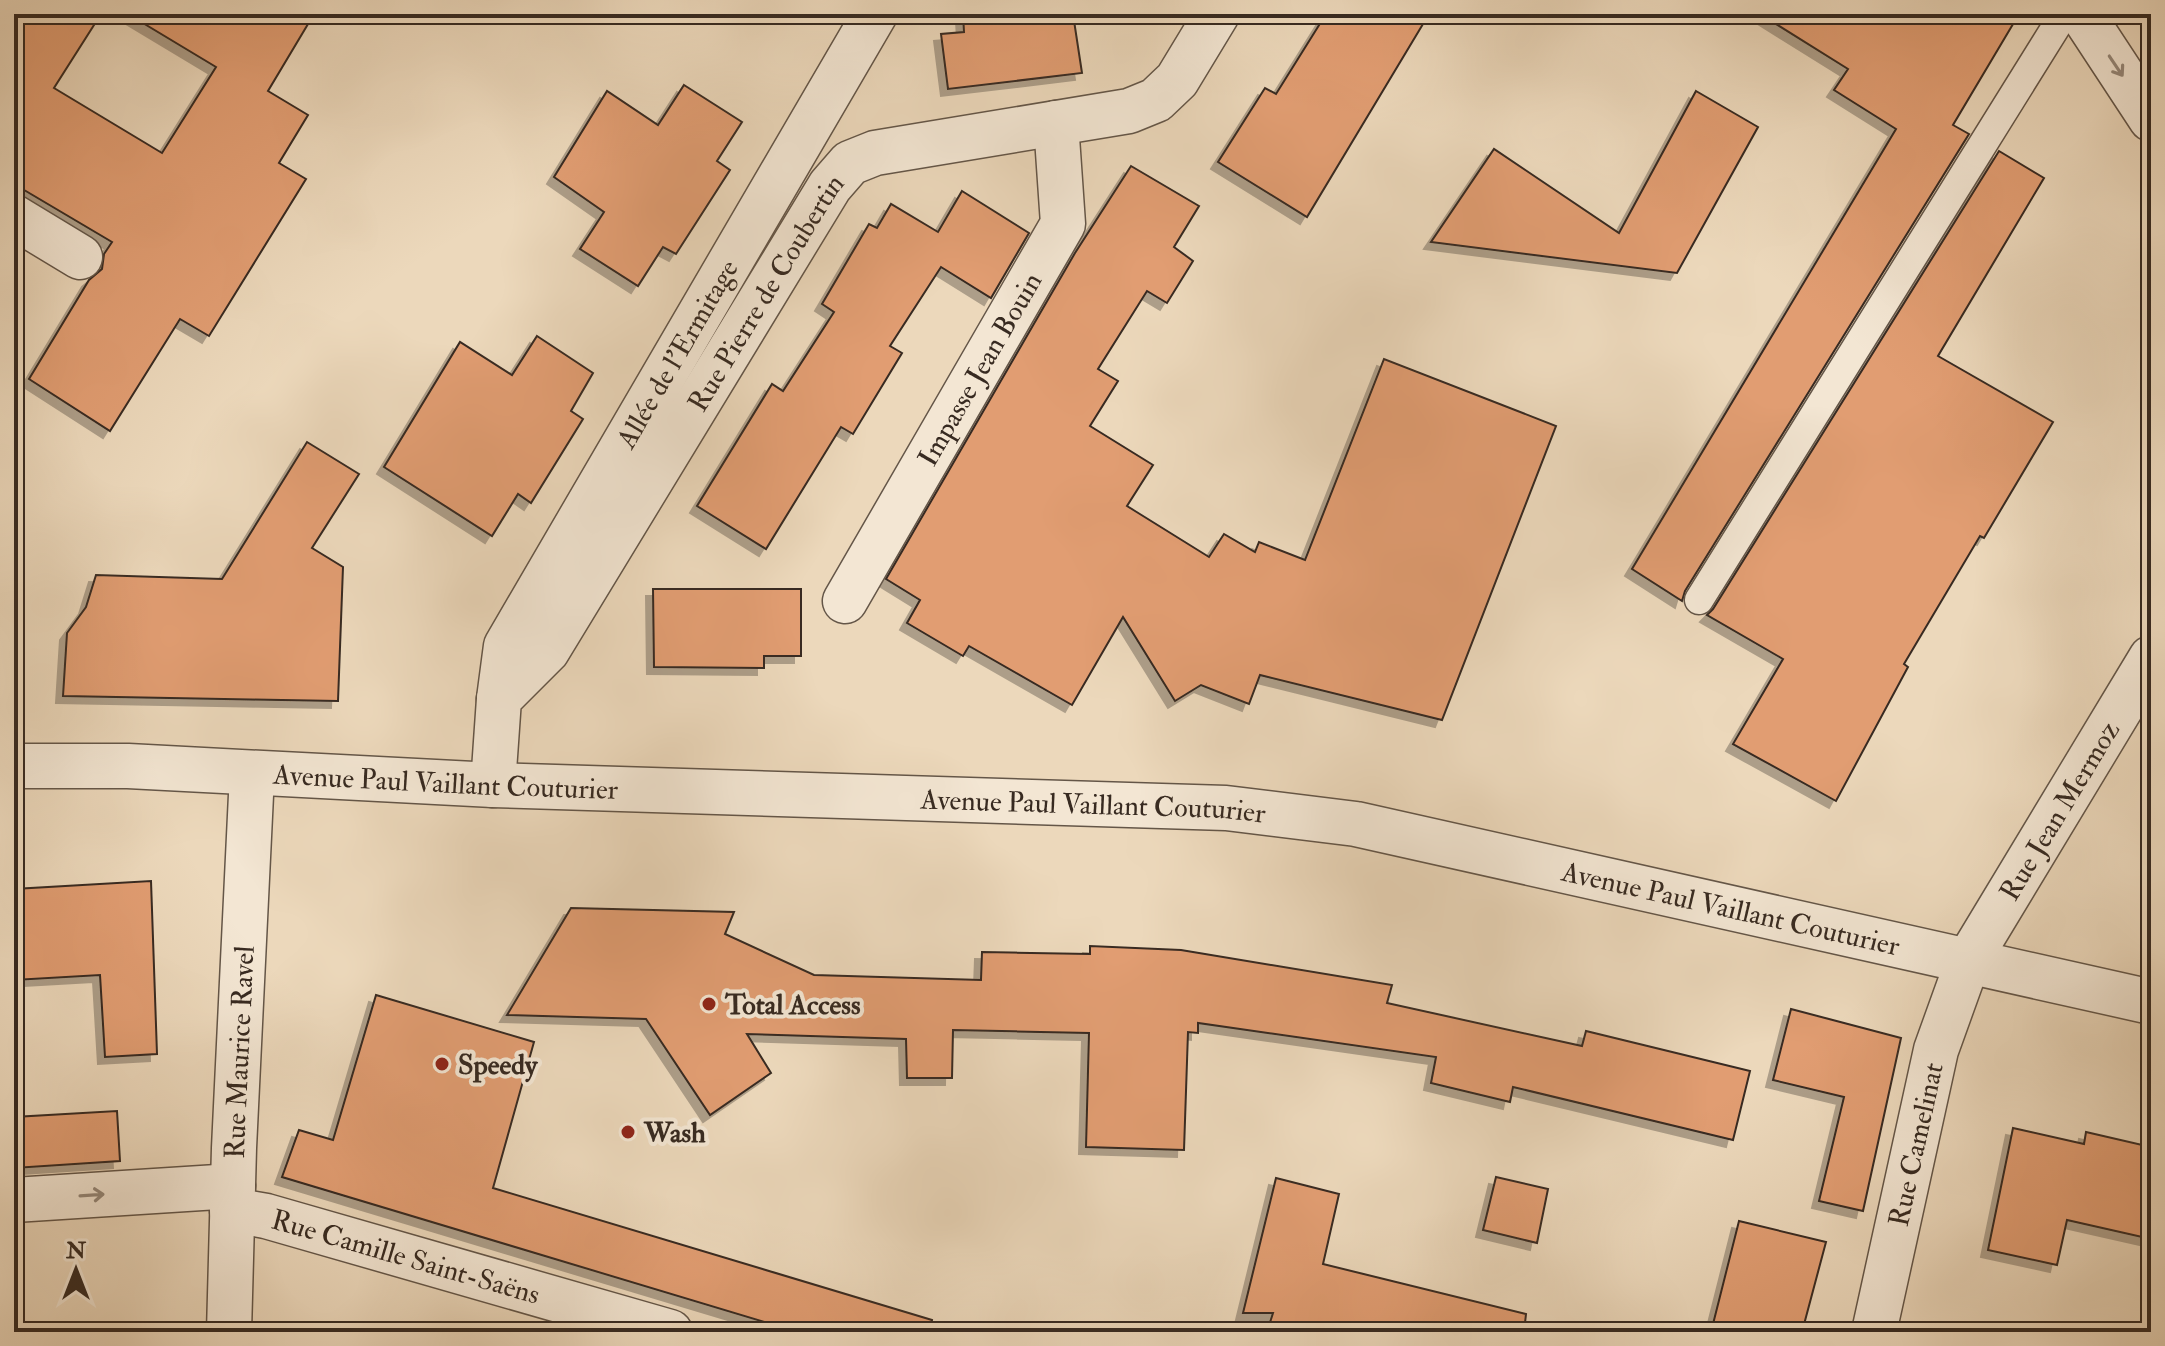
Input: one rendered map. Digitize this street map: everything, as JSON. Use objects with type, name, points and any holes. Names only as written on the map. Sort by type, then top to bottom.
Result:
[{"type":"street","name":"Allée de l'Ermitage","points":[[499,699],[506,646],[875,14]]},
{"type":"street","name":"Rue Pierre de Coubertin","points":[[499,699],[547,651],[822,199],[850,163],[875,153],[1129,111],[1156,100],[1177,80],[1217,14]]},
{"type":"street","points":[[2082,14],[2151,119]]},
{"type":"street","name":"Impasse Jean Bouin","points":[[845,601],[1063,224],[1056,123]]},
{"type":"street","points":[[14,217],[80,257]]},
{"type":"street","name":"Rue Jean Mermoz","points":[[1968,961],[2151,658]]},
{"type":"street","points":[[493,785],[499,699]]},
{"type":"street","name":"Avenue Paul Vaillant Couturier","points":[[14,766],[128,766],[493,785],[1240,810],[1356,824],[2151,1002]]},
{"type":"street","name":"Rue Maurice Ravel","points":[[229,1332],[232,1198],[252,774]]},
{"type":"street","name":"Rue Camelinat","points":[[1874,1332],[1936,1050],[1968,961]]},
{"type":"street","name":"Rue Camille Saint-Saëns","points":[[14,1200],[232,1198],[266,1216],[670,1332]]},
{"type":"lane","points":[[1699,600],[2064,14]]},
{"type":"building","points":[[14,14],[101,14],[54,88],[162,153],[216,67],[128,14],[314,14],[268,91],[308,115],[279,163],[306,179],[209,336],[180,319],[110,431],[29,379],[89,280],[102,269],[104,254],[112,242],[14,184]]},
{"type":"building","points":[[963,14],[1073,14],[1082,73],[948,89],[941,34],[964,32]]},
{"type":"building","points":[[1326,14],[1429,14],[1307,217],[1218,162],[1265,88],[1276,94]]},
{"type":"building","points":[[1760,14],[2019,14],[1953,125],[1969,134],[1685,591],[1682,601],[1632,569],[1896,129],[1834,90],[1848,69]]},
{"type":"building","points":[[684,85],[742,122],[717,161],[730,170],[676,254],[663,247],[638,286],[580,249],[604,212],[554,177],[607,91],[658,125]]},
{"type":"building","points":[[1696,91],[1758,127],[1677,273],[1431,242],[1494,149],[1619,233]]},
{"type":"building","points":[[1999,151],[2044,178],[1938,356],[2053,422],[1904,664],[1908,667],[1836,801],[1733,744],[1783,659],[1707,615]]},
{"type":"building","points":[[1131,166],[1199,206],[1174,247],[1193,261],[1167,303],[1147,291],[1098,369],[1118,381],[1090,426],[1153,465],[1127,506],[1209,557],[1224,534],[1255,552],[1259,542],[1305,560],[1384,359],[1556,426],[1442,720],[1260,675],[1249,704],[1201,685],[1175,701],[1123,617],[1072,705],[969,646],[963,656],[907,623],[920,600],[886,579],[1075,253]]},
{"type":"building","points":[[962,191],[1029,233],[991,298],[941,267],[890,346],[902,353],[853,434],[841,427],[766,549],[697,506],[772,384],[783,391],[834,312],[822,304],[869,224],[877,228],[891,204],[938,232]]},
{"type":"building","points":[[537,336],[593,373],[571,411],[583,419],[531,503],[518,494],[492,536],[384,467],[460,342],[512,375]]},
{"type":"building","points":[[307,442],[359,474],[312,548],[343,567],[338,701],[63,696],[67,633],[86,607],[96,575],[222,579]]},
{"type":"building","points":[[653,589],[801,589],[801,656],[764,656],[764,668],[654,667]]},
{"type":"building","points":[[151,881],[157,1054],[105,1057],[100,975],[14,980],[14,889]]},
{"type":"building","points":[[571,908],[734,912],[725,934],[814,975],[981,980],[982,952],[1090,954],[1090,946],[1181,950],[1392,985],[1387,1003],[1582,1046],[1586,1031],[1750,1071],[1733,1140],[1513,1087],[1510,1102],[1431,1083],[1436,1057],[1198,1023],[1198,1033],[1188,1032],[1184,1150],[1086,1147],[1089,1033],[953,1030],[952,1078],[907,1078],[906,1039],[747,1034],[771,1073],[710,1115],[646,1019],[507,1015]]},
{"type":"building","points":[[376,995],[534,1042],[493,1188],[932,1320],[930,1332],[798,1332],[282,1177],[299,1130],[333,1140]]},
{"type":"building","points":[[1791,1009],[1901,1038],[1863,1211],[1819,1201],[1844,1097],[1773,1080]]},
{"type":"building","points":[[117,1111],[120,1161],[14,1168],[14,1117]]},
{"type":"building","points":[[2013,1128],[2084,1144],[2086,1132],[2151,1147],[2151,1239],[2067,1220],[2057,1265],[1988,1250]]},
{"type":"building","points":[[1496,1177],[1548,1189],[1537,1243],[1483,1230]]},
{"type":"building","points":[[1276,1178],[1339,1194],[1323,1264],[1526,1314],[1524,1332],[1267,1332],[1273,1313],[1243,1313]]},
{"type":"building","points":[[1739,1221],[1826,1242],[1802,1332],[1711,1332]]},
{"type":"place","name":"Total Access","points":[[709,1004]]},
{"type":"place","name":"Speedy","points":[[442,1064]]},
{"type":"place","name":"Wash","points":[[628,1132]]}]
